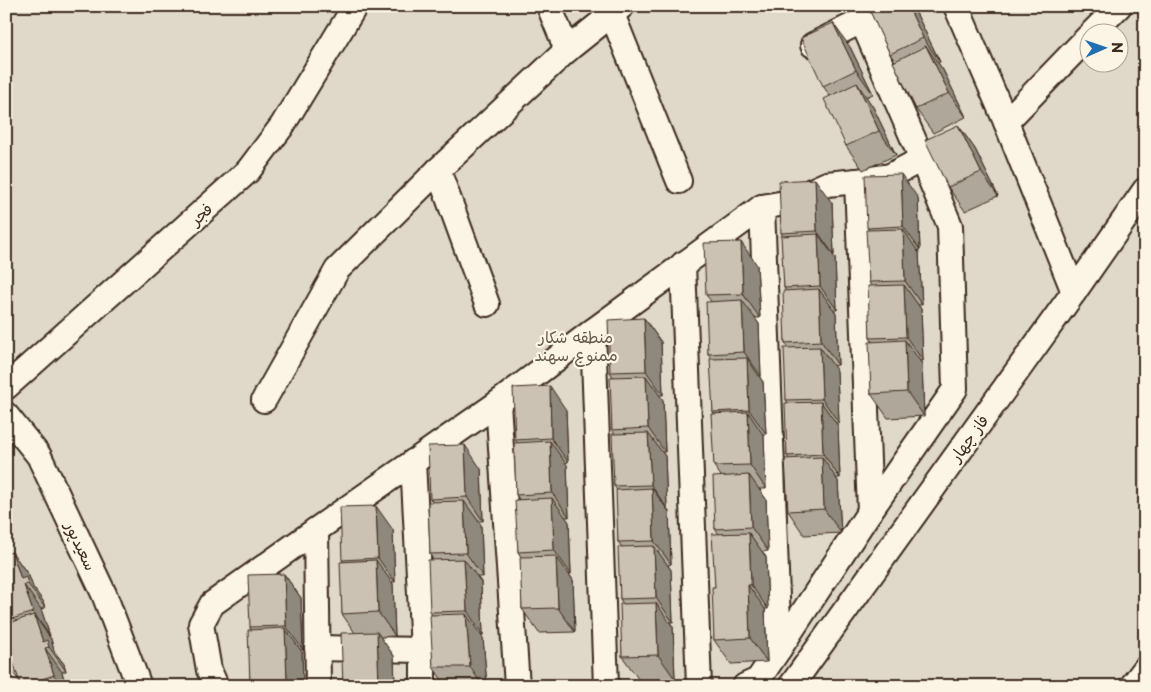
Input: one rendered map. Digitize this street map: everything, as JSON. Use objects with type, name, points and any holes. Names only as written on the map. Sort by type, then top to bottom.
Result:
[{"type":"street","name":"فجر","points":[[6,387],[248,172],[282,126],[355,6]]},
{"type":"street","points":[[549,6],[568,50]]},
{"type":"street","points":[[813,45],[892,6]]},
{"type":"street","points":[[956,6],[1006,122],[1074,292]]},
{"type":"street","points":[[1103,22],[1119,6]]},
{"type":"street","points":[[264,400],[337,270],[438,170],[568,50],[617,10],[679,181]]},
{"type":"street","points":[[745,686],[758,680],[870,511],[955,389],[950,226],[862,21]]},
{"type":"street","points":[[1006,122],[1078,47]]},
{"type":"street","points":[[216,686],[209,670],[201,624],[212,604],[498,403],[683,264],[762,208],[785,203],[827,184],[858,182],[890,176],[922,159]]},
{"type":"street","points":[[438,170],[487,304]]},
{"type":"street","points":[[858,182],[870,511]]},
{"type":"street","name":"فاز چهار","points":[[792,686],[1145,190]]},
{"type":"street","points":[[762,208],[779,649]]},
{"type":"street","points":[[683,264],[699,686]]},
{"type":"street","points":[[593,331],[606,686]]},
{"type":"street","points":[[498,403],[517,686]]},
{"type":"street","name":"سعیدپور","points":[[6,415],[39,456],[104,594],[139,686]]},
{"type":"street","points":[[413,462],[423,650],[423,686]]},
{"type":"street","points":[[316,530],[318,686]]},
{"type":"street","points":[[317,648],[423,650]]},
{"type":"street","points":[[1132,686],[1145,669]]},
{"type":"green space","name":"منطقه شکار ممنوع سهند","points":[[6,6],[1145,6],[1145,686],[6,686]]},
{"type":"building","points":[[868,6],[908,6],[923,38],[890,54]]},
{"type":"building","points":[[833,23],[856,70],[823,86],[801,38]]},
{"type":"building","points":[[926,46],[949,93],[916,109],[893,62]]},
{"type":"building","points":[[857,83],[879,131],[846,146],[824,99]]},
{"type":"building","points":[[958,125],[981,172],[948,187],[925,140]]},
{"type":"building","points":[[901,174],[903,226],[867,228],[865,175]]},
{"type":"building","points":[[815,179],[817,231],[781,233],[779,181]]},
{"type":"building","points":[[903,229],[905,281],[869,282],[866,230]]},
{"type":"building","points":[[818,234],[820,286],[784,288],[781,236]]},
{"type":"building","points":[[741,242],[743,294],[706,295],[704,243]]},
{"type":"building","points":[[904,285],[906,337],[870,338],[868,286]]},
{"type":"building","points":[[819,289],[821,341],[785,343],[783,291]]},
{"type":"building","points":[[742,300],[744,352],[708,354],[706,302]]},
{"type":"building","points":[[644,318],[646,371],[610,372],[608,320]]},
{"type":"building","points":[[905,340],[907,392],[871,394],[869,342]]},
{"type":"building","points":[[820,347],[822,399],[786,400],[784,348]]},
{"type":"building","points":[[747,358],[749,410],[713,412],[710,359]]},
{"type":"building","points":[[646,376],[648,428],[612,430],[610,377]]},
{"type":"building","points":[[550,386],[551,438],[515,440],[513,388]]},
{"type":"building","points":[[821,402],[823,454],[787,456],[785,403]]},
{"type":"building","points":[[748,412],[750,465],[714,466],[711,414]]},
{"type":"building","points":[[648,433],[651,485],[614,486],[612,434]]},
{"type":"building","points":[[550,441],[552,493],[516,495],[514,443]]},
{"type":"building","points":[[465,445],[467,497],[430,499],[428,446]]},
{"type":"building","points":[[822,457],[824,509],[788,511],[785,459]]},
{"type":"building","points":[[749,475],[751,527],[715,529],[713,477]]},
{"type":"building","points":[[652,488],[654,541],[618,542],[616,490]]},
{"type":"building","points":[[552,498],[554,550],[518,552],[515,500]]},
{"type":"building","points":[[464,501],[466,553],[430,554],[428,502]]},
{"type":"building","points":[[376,506],[378,558],[342,560],[340,507]]},
{"type":"building","points":[[749,533],[751,585],[748,585],[750,638],[714,640],[712,587],[715,587],[712,534]]},
{"type":"building","points":[[654,546],[656,598],[620,599],[618,547]]},
{"type":"building","points":[[12,552],[21,579],[26,577],[28,584],[24,585],[33,612],[6,621],[6,554]]},
{"type":"building","points":[[556,556],[558,608],[522,609],[520,557]]},
{"type":"building","points":[[464,559],[467,611],[430,612],[428,560]]},
{"type":"building","points":[[376,560],[378,612],[342,614],[340,562]]},
{"type":"building","points":[[284,574],[286,626],[250,627],[248,575]]},
{"type":"building","points":[[656,603],[658,655],[622,656],[620,604]]},
{"type":"building","points":[[466,614],[470,667],[433,667],[430,615]]},
{"type":"building","points":[[34,615],[43,642],[47,640],[49,647],[45,648],[54,675],[21,686],[12,659],[6,661],[6,654],[8,653],[6,647],[6,624]]},
{"type":"building","points":[[285,628],[287,681],[250,682],[248,630]]},
{"type":"building","points":[[377,632],[379,684],[343,686],[341,633]]}]
